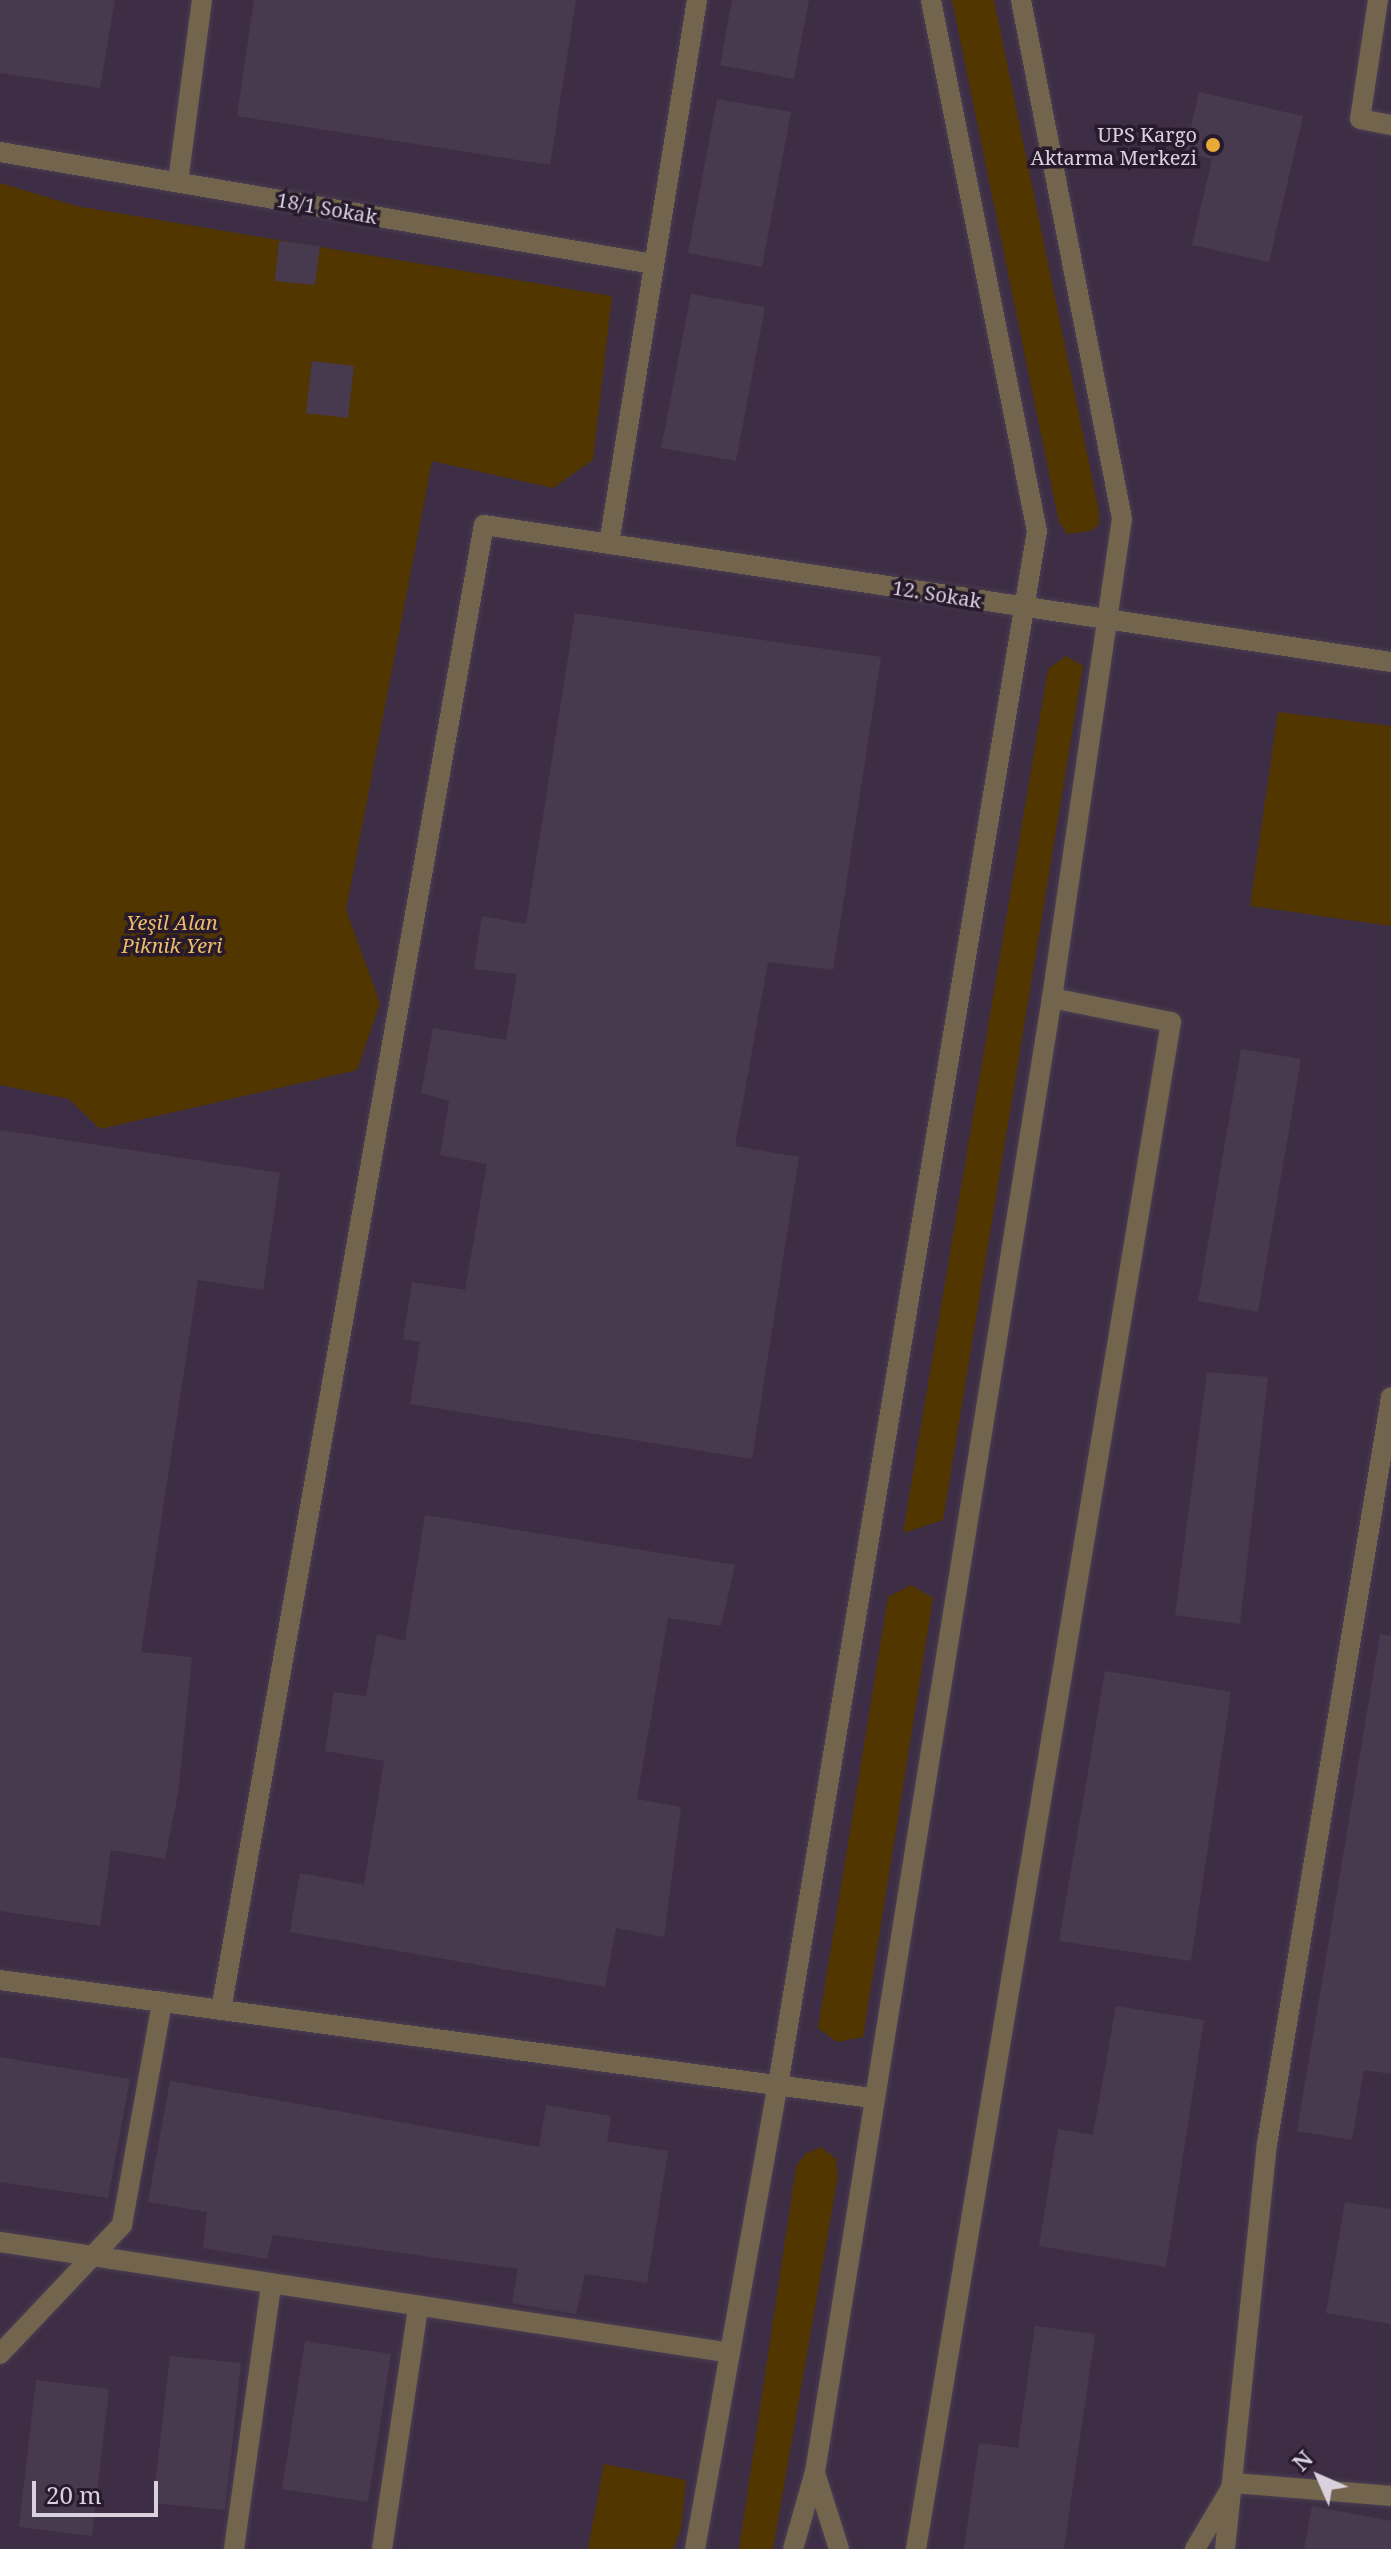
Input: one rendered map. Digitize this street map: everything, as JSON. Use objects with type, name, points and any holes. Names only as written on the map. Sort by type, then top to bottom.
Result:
[{"type":"lane","points":[[178,182],[202,0]]},
{"type":"lane","points":[[609,544],[697,0]]},
{"type":"lane","points":[[695,2549],[726,2352],[778,2085],[868,1524],[1027,607],[1037,531],[931,0]]},
{"type":"lane","points":[[793,2549],[815,2472],[872,2098],[1052,998],[1122,519],[1021,0]]},
{"type":"lane","points":[[1378,0],[1360,119],[1391,125]]},
{"type":"lane","name":"18/1 Sokak","points":[[0,152],[653,264]]},
{"type":"lane","name":"12. Sokak","points":[[221,2010],[484,525],[1391,662]]},
{"type":"lane","points":[[916,2549],[1171,1022],[1052,998]]},
{"type":"lane","points":[[1225,2549],[1267,2144],[1391,1397]]},
{"type":"lane","points":[[0,1980],[872,2098]]},
{"type":"lane","points":[[0,2354],[122,2225],[162,2002]]},
{"type":"lane","points":[[0,2242],[92,2260],[726,2352]]},
{"type":"lane","points":[[234,2549],[271,2286]]},
{"type":"lane","points":[[382,2549],[418,2307]]},
{"type":"lane","points":[[815,2472],[839,2549]]},
{"type":"lane","points":[[1234,2483],[1391,2496]]},
{"type":"lane","points":[[1195,2549],[1234,2483]]},
{"type":"shaded area","points":[[0,0],[1391,0],[1391,2549],[0,2549]]},
{"type":"green space","points":[[952,0],[994,0],[1099,512],[1099,525],[1090,531],[1067,534],[1059,522]]},
{"type":"green space","name":"Yeşil Alan Piknik Yeri","points":[[0,183],[76,206],[612,296],[593,460],[553,488],[432,461],[346,910],[380,1003],[357,1070],[100,1129],[69,1099],[0,1085]]},
{"type":"green space","points":[[1066,656],[1083,666],[943,1520],[903,1533],[1048,669]]},
{"type":"green space","points":[[1278,712],[1391,726],[1391,926],[1250,906]]},
{"type":"green space","points":[[911,1585],[933,1598],[863,2037],[837,2042],[818,2028],[888,1597]]},
{"type":"green space","points":[[821,2147],[836,2159],[838,2175],[773,2549],[739,2549],[796,2167],[805,2154]]},
{"type":"green space","points":[[604,2464],[686,2480],[681,2530],[673,2549],[588,2549]]},
{"type":"building","points":[[0,0],[115,0],[100,88],[0,73]]},
{"type":"building","points":[[254,0],[576,0],[550,165],[237,116]]},
{"type":"building","points":[[732,0],[809,0],[794,79],[720,65]]},
{"type":"building","points":[[1199,92],[1303,116],[1269,262],[1192,245],[1212,159],[1185,152]]},
{"type":"building","points":[[717,99],[791,112],[762,267],[688,253]]},
{"type":"building","points":[[279,241],[320,246],[315,285],[275,281]]},
{"type":"building","points":[[691,294],[765,307],[736,461],[661,448]]},
{"type":"building","points":[[312,361],[354,366],[348,418],[306,413]]},
{"type":"building","points":[[575,613],[881,657],[833,970],[768,962],[735,1146],[799,1157],[752,1459],[410,1404],[420,1342],[403,1339],[412,1282],[465,1290],[487,1164],[440,1155],[449,1101],[421,1093],[433,1028],[506,1040],[517,974],[474,969],[482,916],[526,924]]},
{"type":"building","points":[[1241,1049],[1301,1059],[1258,1312],[1198,1301]]},
{"type":"building","points":[[0,1130],[280,1173],[263,1290],[198,1280],[141,1652],[192,1657],[178,1794],[165,1859],[111,1850],[100,1926],[0,1911]]},
{"type":"building","points":[[1207,1372],[1268,1377],[1240,1624],[1175,1615]]},
{"type":"building","points":[[425,1515],[735,1565],[721,1626],[668,1618],[637,1799],[681,1807],[664,1937],[616,1928],[605,1987],[290,1932],[300,1873],[364,1885],[384,1761],[325,1751],[334,1692],[366,1696],[377,1634],[405,1641]]},
{"type":"building","points":[[1380,1634],[1391,1636],[1391,2074],[1364,2070],[1352,2140],[1297,2131]]},
{"type":"building","points":[[1105,1671],[1231,1692],[1191,1961],[1059,1941]]},
{"type":"building","points":[[1116,2006],[1204,2020],[1166,2267],[1039,2246],[1058,2129],[1093,2135]]},
{"type":"building","points":[[0,2057],[130,2079],[108,2198],[0,2182]]},
{"type":"building","points":[[170,2081],[539,2147],[546,2105],[611,2116],[607,2141],[668,2151],[647,2283],[585,2274],[576,2314],[512,2303],[518,2269],[273,2235],[267,2259],[203,2248],[207,2212],[148,2202]]},
{"type":"building","points":[[1345,2202],[1391,2209],[1391,2324],[1326,2313]]},
{"type":"building","points":[[1035,2326],[1095,2334],[1064,2549],[964,2549],[979,2443],[1018,2448]]},
{"type":"building","points":[[305,2341],[391,2354],[368,2502],[282,2489]]},
{"type":"building","points":[[170,2356],[241,2363],[225,2510],[153,2503]]},
{"type":"building","points":[[36,2380],[109,2389],[92,2536],[19,2527]]},
{"type":"building","points":[[1312,2506],[1391,2521],[1391,2549],[1304,2549]]},
{"type":"place","name":"UPS Kargo Aktarma Merkezi","points":[[1213,145]]}]
